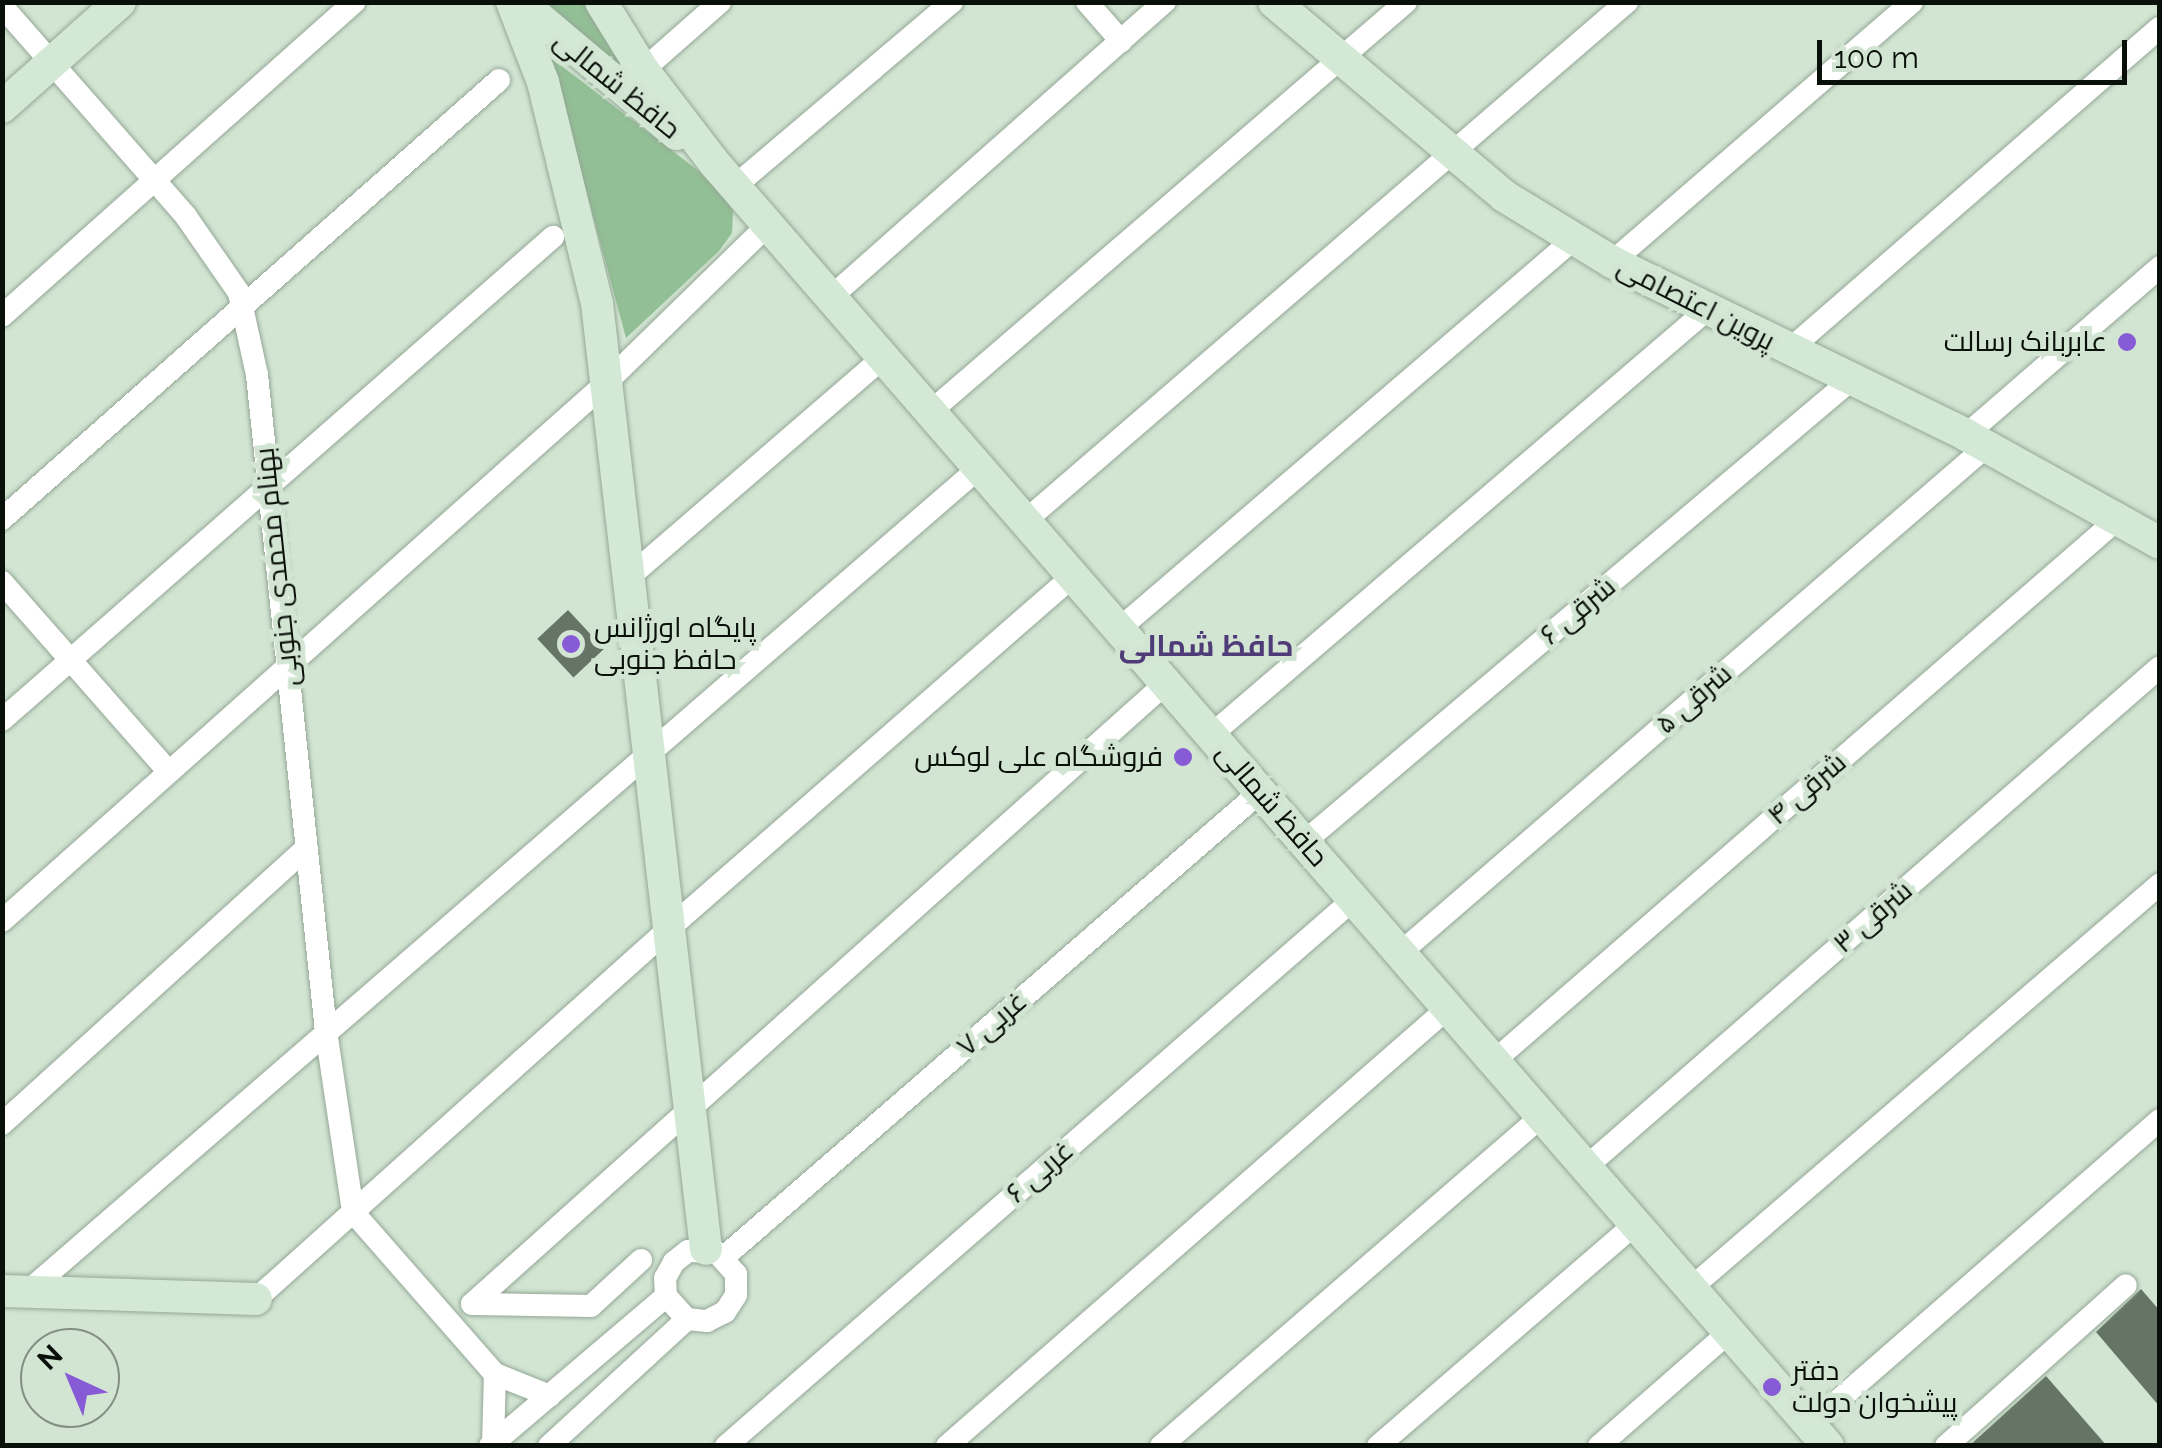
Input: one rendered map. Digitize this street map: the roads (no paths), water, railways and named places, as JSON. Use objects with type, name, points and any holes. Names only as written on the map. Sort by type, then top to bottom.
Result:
[{"type":"main road","points":[[2,107],[120,2]]},
{"type":"main road","points":[[512,2],[543,82],[597,303],[650,750],[676,922],[692,1106],[715,1253]]},
{"type":"main road","name":"حافظ شمالی","points":[[520,2],[590,66],[725,175]]},
{"type":"main road","name":"حافظ شمالی","points":[[600,2],[643,70],[725,175],[1821,1439]]},
{"type":"main road","name":"پروین اعتصامی","points":[[1274,2],[1340,62],[1504,196],[1574,239],[1612,262],[1977,441],[2158,540]]},
{"type":"main road","points":[[15,1292],[256,1300]]},
{"type":"street","points":[[2,316],[355,2]]},
{"type":"street","points":[[643,70],[720,2]]},
{"type":"street","points":[[725,175],[952,2]]},
{"type":"street","points":[[1087,2],[1121,41]]},
{"type":"street","points":[[831,297],[1165,2]]},
{"type":"street","points":[[930,412],[1406,2]]},
{"type":"street","points":[[1026,521],[1627,2]]},
{"type":"street","points":[[1612,262],[1912,2]]},
{"type":"street","name":"بهنام محمدی جنوبی","points":[[2,6],[153,179],[215,258],[242,308],[257,375],[326,1031],[353,1212]]},
{"type":"street","points":[[1790,350],[2160,28]]},
{"type":"street","points":[[2,519],[499,80]]},
{"type":"street","points":[[2,921],[606,383],[768,225]]},
{"type":"street","points":[[2,720],[553,237]]},
{"type":"street","points":[[1120,629],[1574,239]]},
{"type":"street","name":"۵ شرقی","points":[[1400,953],[1977,441],[2160,268]]},
{"type":"street","points":[[1211,735],[1708,309]]},
{"type":"street","points":[[629,577],[883,358]]},
{"type":"street","name":"۶ شرقی","points":[[1304,842],[1852,380]]},
{"type":"street","points":[[15,1292],[326,1031],[979,468]]},
{"type":"street","name":"۴ شرقی","points":[[1494,1061],[2120,517]]},
{"type":"street","points":[[256,1300],[676,922],[1073,576]]},
{"type":"street","points":[[2,582],[168,772]]},
{"type":"street","name":"۳ شرقی","points":[[1586,1167],[2160,667]]},
{"type":"street","points":[[641,1260],[590,1306],[472,1304],[1166,682]]},
{"type":"street","name":"۷ غربی","points":[[715,1253],[1260,792]]},
{"type":"street","points":[[2,1124],[306,848]]},
{"type":"street","points":[[1691,1288],[2160,884]]},
{"type":"street","name":"۶ غربی","points":[[726,1446],[1354,900]]},
{"type":"street","points":[[947,1446],[1448,1008]]},
{"type":"street","points":[[1161,1446],[1542,1116]]},
{"type":"street","points":[[1821,1439],[2160,1120]]},
{"type":"street","points":[[353,1212],[496,1374],[550,1396]]},
{"type":"street","points":[[1378,1446],[1635,1224]]},
{"type":"street","points":[[688,1251],[715,1253],[736,1274],[736,1294],[726,1312],[707,1321],[687,1319],[666,1296],[666,1278],[674,1262],[688,1251]]},
{"type":"street","points":[[1946,1446],[2126,1285]]},
{"type":"street","points":[[492,1445],[666,1296]]},
{"type":"street","points":[[549,1446],[687,1319]]},
{"type":"street","points":[[1599,1446],[1729,1332]]},
{"type":"street","points":[[492,1445],[496,1374]]},
{"type":"place","name":"عابربانک رسالت","points":[[2127,342]]},
{"type":"place","name":"پایگاه اورژانس حافظ جنوبی","points":[[571,644]]},
{"type":"place","name":"فروشگاه علی لوکس","points":[[1183,757]]},
{"type":"place","name":"دفتر پیشخوان دولت","points":[[1772,1387]]},
{"type":"district","name":"حافظ شمالی","points":[[1206,646]]}]
